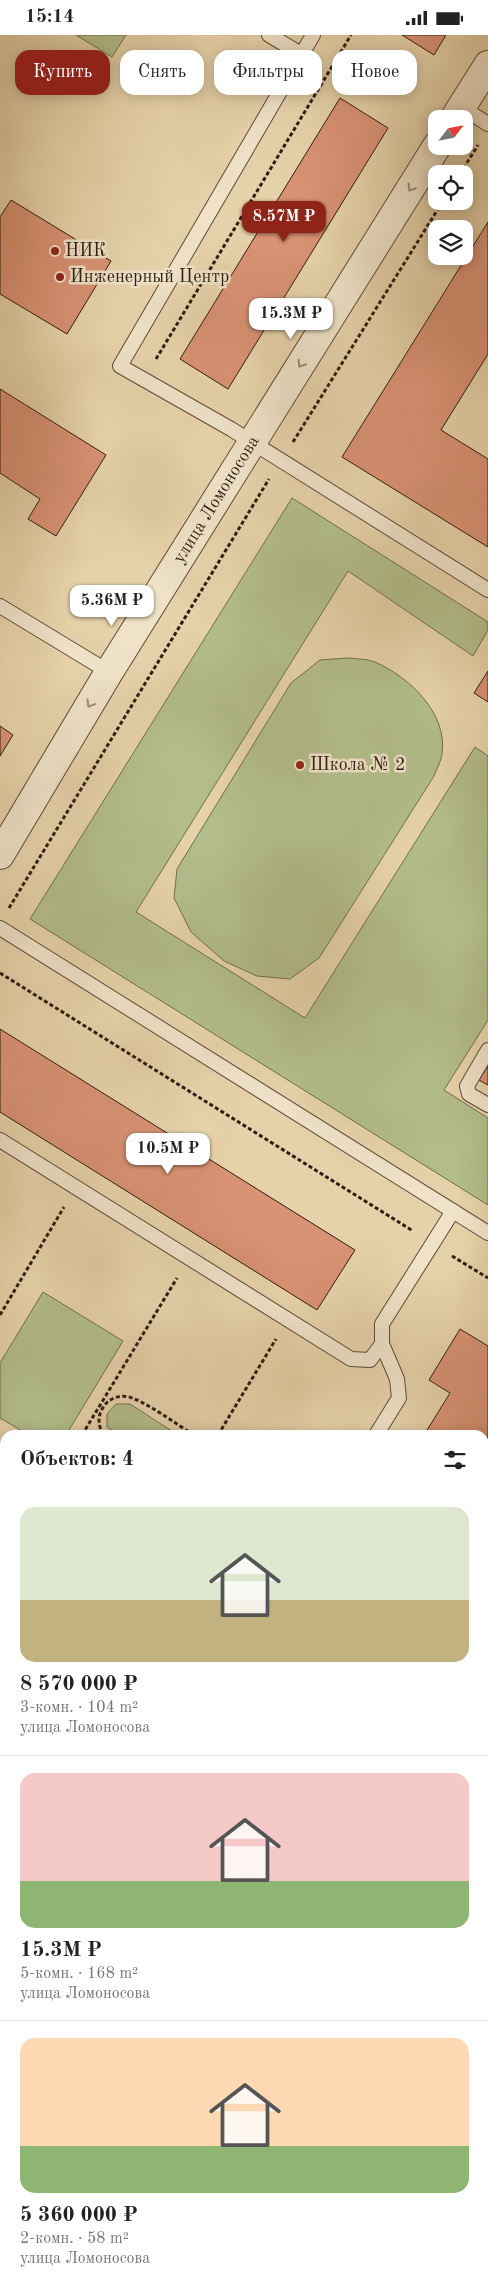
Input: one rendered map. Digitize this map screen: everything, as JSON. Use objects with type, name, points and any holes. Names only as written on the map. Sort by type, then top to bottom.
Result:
[{"type":"street","points":[[460,110],[488,65]]},
{"type":"street","name":"улица Ломоносова","points":[[0,855],[109,672],[431,155]]},
{"type":"lane","points":[[269,35],[294,50]]},
{"type":"lane","points":[[304,50],[313,35]]},
{"type":"lane","points":[[277,95],[120,366],[252,443],[488,590]]},
{"type":"lane","points":[[473,118],[488,124]]},
{"type":"lane","points":[[0,606],[109,672]]},
{"type":"lane","points":[[3,921],[488,1233]]},
{"type":"lane","points":[[488,1050],[467,1086],[469,1095],[488,1105]]},
{"type":"lane","points":[[0,1140],[351,1359],[370,1360],[382,1344]]},
{"type":"lane","points":[[379,1430],[399,1397],[397,1379],[382,1344],[382,1324],[453,1211]]},
{"type":"path","points":[[155,358],[351,35]]},
{"type":"path","points":[[466,165],[479,144]]},
{"type":"path","points":[[3,921],[281,461],[437,210]]},
{"type":"path","points":[[0,973],[488,1278]]},
{"type":"path","points":[[0,1315],[75,1187]]},
{"type":"path","points":[[85,1430],[189,1258]]},
{"type":"path","points":[[221,1430],[288,1320]]},
{"type":"path","points":[[100,1430],[98,1425],[100,1412],[107,1402],[119,1397],[132,1397],[186,1430]]},
{"type":"green space","points":[[76,35],[126,35],[112,57],[110,56],[110,50],[101,50]]},
{"type":"green space","points":[[292,498],[488,622],[488,630],[473,656],[348,571],[136,912],[305,1018],[475,747],[488,756],[488,1020],[444,1090],[488,1118],[488,1205],[30,919]]},
{"type":"green space","points":[[348,658],[372,661],[401,677],[413,687],[423,698],[439,724],[442,739],[441,760],[434,776],[319,958],[290,979],[257,976],[224,961],[191,932],[174,898],[177,869],[291,683],[320,660]]},
{"type":"green space","points":[[43,1292],[123,1341],[69,1430],[20,1430],[0,1418],[0,1363]]},
{"type":"green space","points":[[116,1404],[130,1404],[170,1430],[112,1430],[107,1427],[107,1414]]},
{"type":"building","points":[[402,35],[446,35],[434,55]]},
{"type":"building","points":[[340,98],[388,128],[228,389],[180,359]]},
{"type":"building","points":[[11,200],[111,261],[67,334],[0,294],[0,217]]},
{"type":"building","points":[[488,222],[488,354],[441,430],[488,459],[488,547],[342,457],[461,265],[473,265],[473,246]]},
{"type":"building","points":[[0,389],[106,455],[56,536],[28,519],[40,499],[0,473]]},
{"type":"building","points":[[488,671],[488,702],[474,693]]},
{"type":"building","points":[[0,726],[13,735],[0,756]]},
{"type":"building","points":[[0,1029],[355,1250],[317,1310],[0,1112]]},
{"type":"building","points":[[488,1066],[488,1085],[479,1080]]},
{"type":"building","points":[[460,1329],[488,1346],[488,1430],[427,1430],[450,1393],[429,1380]]},
{"type":"place","name":"НИК","points":[[55,251]]},
{"type":"place","name":"Инженерный Центр","points":[[60,277]]},
{"type":"place","name":"Школа № 2","points":[[300,765]]}]
